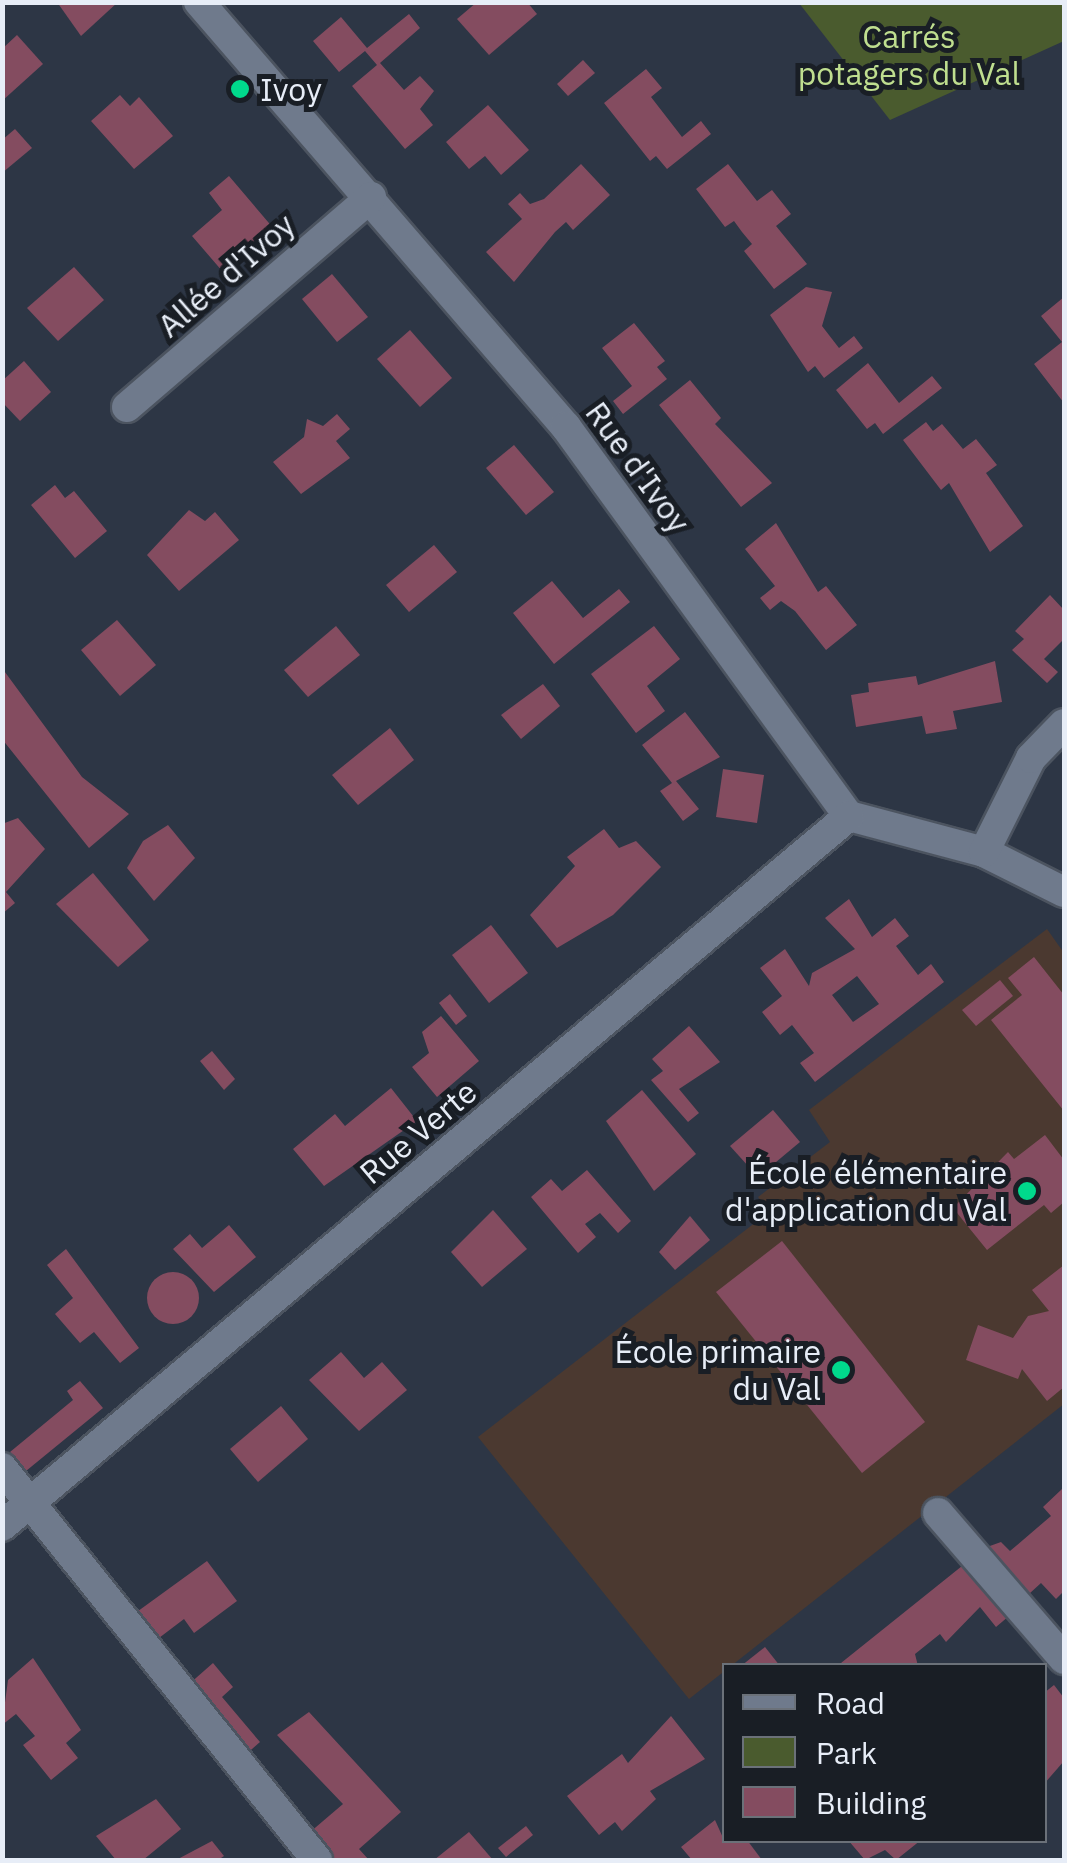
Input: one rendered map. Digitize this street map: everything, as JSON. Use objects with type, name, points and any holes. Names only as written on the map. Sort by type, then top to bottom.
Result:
[{"type":"street","name":"Rue d'Ivoy","points":[[200,2],[566,426],[849,816]]},
{"type":"street","name":"Allée d'Ivoy","points":[[127,406],[370,198]]},
{"type":"street","points":[[984,852],[1031,758],[1064,724]]},
{"type":"street","points":[[849,816],[984,852],[1064,892]]},
{"type":"street","name":"Rue Verte","points":[[2,1526],[849,816]]},
{"type":"street","points":[[2,1468],[317,1860]]},
{"type":"street","points":[[938,1513],[1064,1659]]},
{"type":"shaded area","points":[[1047,929],[1064,953],[1064,1404],[735,1663],[722,1663],[722,1673],[689,1699],[478,1437],[769,1212],[758,1197],[830,1142],[809,1110]]},
{"type":"green space","name":"Carrés potagers du Val","points":[[799,3],[1064,3],[1064,41],[890,120]]},
{"type":"building","points":[[57,2],[118,2],[81,36]]},
{"type":"building","points":[[477,2],[527,2],[537,14],[489,55],[457,19]]},
{"type":"building","points":[[409,14],[420,28],[380,63],[404,90],[420,76],[434,91],[420,109],[433,125],[405,149],[352,86],[377,65],[365,51],[339,72],[313,41],[341,17],[367,48]]},
{"type":"building","points":[[17,35],[43,64],[2,101],[2,49]]},
{"type":"building","points":[[583,60],[595,73],[568,96],[557,84]]},
{"type":"building","points":[[646,69],[662,88],[651,97],[682,137],[701,121],[711,134],[667,169],[656,156],[650,161],[604,103]]},
{"type":"building","points":[[120,95],[130,106],[139,97],[173,136],[134,169],[91,121]]},
{"type":"building","points":[[488,105],[529,150],[501,175],[485,156],[469,169],[446,142]]},
{"type":"building","points":[[15,129],[32,148],[2,173],[2,140]]},
{"type":"building","points":[[581,164],[610,195],[573,230],[566,222],[514,282],[486,252],[522,219],[508,204],[520,193],[530,204],[544,199]]},
{"type":"building","points":[[728,164],[757,201],[772,190],[791,214],[776,226],[807,264],[774,289],[744,251],[752,244],[734,221],[725,227],[696,189]]},
{"type":"building","points":[[229,176],[274,229],[223,272],[192,236],[222,210],[209,193]]},
{"type":"building","points":[[74,267],[104,300],[58,341],[27,308]]},
{"type":"building","points":[[332,274],[368,317],[337,342],[302,299]]},
{"type":"building","points":[[806,287],[832,292],[822,326],[839,348],[854,336],[863,348],[824,378],[815,366],[808,372],[770,315]]},
{"type":"building","points":[[1064,297],[1064,403],[1034,364],[1062,342],[1041,316]]},
{"type":"building","points":[[634,323],[665,361],[657,367],[667,379],[623,414],[613,401],[632,386],[602,348]]},
{"type":"building","points":[[410,330],[452,378],[420,407],[377,359]]},
{"type":"building","points":[[24,361],[51,392],[20,421],[2,402],[2,381]]},
{"type":"building","points":[[868,363],[899,403],[932,376],[942,388],[883,434],[875,423],[867,429],[836,390]]},
{"type":"building","points":[[690,380],[721,418],[715,424],[772,483],[741,507],[659,405]]},
{"type":"building","points":[[337,414],[350,429],[336,441],[350,458],[301,494],[273,462],[304,437],[307,419],[323,426]]},
{"type":"building","points":[[926,422],[933,431],[942,424],[963,449],[976,439],[997,465],[986,473],[1023,526],[990,552],[949,483],[941,490],[903,440]]},
{"type":"building","points":[[514,445],[554,492],[526,515],[486,468]]},
{"type":"building","points":[[55,485],[65,498],[74,491],[107,531],[75,558],[31,505]]},
{"type":"building","points":[[189,510],[205,521],[215,512],[239,540],[179,591],[147,555]]},
{"type":"building","points":[[776,523],[818,592],[826,586],[857,625],[826,650],[795,611],[781,601],[770,610],[760,598],[775,586],[745,549]]},
{"type":"building","points":[[434,545],[457,572],[409,612],[386,585]]},
{"type":"building","points":[[552,581],[583,618],[619,589],[630,602],[554,664],[513,613]]},
{"type":"building","points":[[1050,595],[1064,610],[1064,639],[1044,659],[1058,672],[1047,683],[1012,650],[1024,639],[1015,631]]},
{"type":"building","points":[[117,620],[156,665],[120,696],[81,650]]},
{"type":"building","points":[[336,626],[360,655],[308,697],[284,670]]},
{"type":"building","points":[[654,626],[680,659],[647,686],[665,711],[636,733],[591,674]]},
{"type":"building","points":[[995,661],[1002,702],[953,711],[957,729],[926,734],[922,716],[856,727],[851,695],[869,692],[868,683],[916,676],[918,685]]},
{"type":"building","points":[[2,668],[82,777],[129,814],[89,848],[2,739]]},
{"type":"building","points":[[543,684],[560,706],[521,739],[501,715]]},
{"type":"building","points":[[685,712],[720,757],[676,781],[699,809],[683,821],[660,791],[672,783],[642,745]]},
{"type":"building","points":[[390,728],[414,760],[358,805],[332,775]]},
{"type":"building","points":[[723,769],[764,775],[757,823],[716,817]]},
{"type":"building","points":[[18,818],[45,849],[6,892],[15,903],[2,914],[2,824]]},
{"type":"building","points":[[168,825],[195,858],[154,901],[127,868],[143,841]]},
{"type":"building","points":[[604,829],[619,848],[636,841],[661,867],[613,915],[557,948],[530,915],[575,866],[567,857]]},
{"type":"building","points":[[93,873],[149,940],[118,967],[56,904]]},
{"type":"building","points":[[849,899],[872,937],[895,918],[909,936],[896,946],[918,975],[931,964],[944,982],[815,1082],[800,1063],[814,1053],[792,1025],[780,1035],[762,1012],[782,996],[760,968],[785,949],[809,986],[812,973],[855,949],[825,918]],"holes":[[[857,976],[879,1004],[853,1022],[832,995]]]},
{"type":"building","points":[[491,925],[528,973],[489,1003],[452,955]]},
{"type":"building","points":[[1034,957],[1064,995],[1064,1111],[991,1020],[1022,995],[1008,978]]},
{"type":"building","points":[[1000,980],[1013,996],[976,1026],[962,1010]]},
{"type":"building","points":[[450,994],[467,1016],[456,1025],[439,1003]]},
{"type":"building","points":[[441,1016],[479,1061],[437,1097],[412,1067],[429,1053],[422,1032]]},
{"type":"building","points":[[689,1026],[720,1062],[679,1089],[699,1113],[688,1122],[651,1080],[663,1071],[652,1059]]},
{"type":"building","points":[[212,1051],[235,1079],[224,1090],[200,1061]]},
{"type":"building","points":[[391,1088],[417,1121],[324,1186],[293,1149],[335,1114],[345,1126]]},
{"type":"building","points":[[642,1090],[696,1154],[654,1191],[606,1121]]},
{"type":"building","points":[[773,1110],[800,1142],[758,1177],[730,1146]]},
{"type":"building","points":[[1045,1135],[1064,1160],[1064,1202],[1051,1213],[1044,1205],[987,1250],[953,1208],[1008,1152],[1014,1159]]},
{"type":"building","points":[[587,1170],[631,1221],[618,1233],[600,1213],[585,1224],[596,1237],[578,1253],[531,1197],[551,1179],[562,1191]]},
{"type":"building","points":[[493,1210],[527,1249],[482,1287],[451,1252]]},
{"type":"building","points":[[690,1216],[710,1240],[675,1270],[659,1252]]},
{"type":"building","points":[[229,1225],[256,1257],[214,1292],[173,1249],[190,1234],[202,1248]]},
{"type":"building","points":[[782,1241],[925,1422],[862,1473],[716,1292]]},
{"type":"building","points":[[66,1249],[139,1348],[120,1363],[94,1332],[80,1343],[55,1314],[73,1298],[47,1265]]},
{"type":"building","points":[[1064,1265],[1064,1387],[1047,1401],[1022,1369],[1018,1379],[966,1360],[978,1325],[1013,1338],[1028,1316],[1049,1311],[1032,1290]]},
{"type":"building","points":[[173,1272],[191,1280],[199,1298],[191,1316],[173,1324],[155,1316],[147,1298],[155,1280]]},
{"type":"building","points":[[341,1352],[364,1378],[382,1362],[407,1390],[359,1431],[309,1380]]},
{"type":"building","points":[[80,1381],[103,1408],[26,1471],[10,1452],[73,1400],[67,1391]]},
{"type":"building","points":[[281,1406],[308,1439],[258,1482],[230,1449]]},
{"type":"building","points":[[1062,1489],[1064,1591],[1056,1599],[1041,1583],[1029,1594],[987,1547],[1001,1542],[1010,1551],[1051,1516],[1043,1507]]},
{"type":"building","points":[[207,1561],[237,1601],[194,1633],[184,1619],[155,1641],[134,1614]]},
{"type":"building","points":[[967,1562],[1009,1616],[996,1627],[980,1607],[946,1642],[940,1634],[915,1654],[917,1663],[841,1663]]},
{"type":"building","points":[[765,1647],[778,1663],[745,1663]]},
{"type":"building","points":[[33,1658],[81,1730],[66,1743],[78,1758],[51,1780],[23,1745],[35,1736],[16,1714],[2,1725],[8,1680]]},
{"type":"building","points":[[213,1663],[233,1687],[222,1697],[260,1742],[244,1756],[188,1685]]},
{"type":"building","points":[[1054,1685],[1064,1698],[1064,1761],[1047,1781],[1047,1691]]},
{"type":"building","points":[[309,1712],[401,1812],[359,1849],[369,1860],[333,1860],[309,1833],[343,1804],[277,1735]]},
{"type":"building","points":[[671,1716],[705,1759],[650,1791],[656,1799],[622,1831],[615,1822],[599,1835],[567,1796],[622,1754],[628,1763]]},
{"type":"building","points":[[156,1799],[181,1829],[143,1860],[116,1860],[96,1836]]},
{"type":"building","points":[[715,1820],[722,1843],[749,1843],[762,1860],[692,1860],[681,1847]]},
{"type":"building","points":[[526,1826],[533,1835],[506,1857],[498,1848]]},
{"type":"building","points":[[469,1832],[493,1860],[434,1860]]},
{"type":"building","points":[[212,1841],[224,1856],[218,1860],[176,1860]]},
{"type":"building","points":[[851,1843],[917,1843],[896,1860],[885,1850],[865,1860]]},
{"type":"place","name":"Ivoy","points":[[240,89]]},
{"type":"place","name":"École élémentaire d'application du Val","points":[[1027,1191]]},
{"type":"place","name":"École primaire du Val","points":[[841,1370]]}]
